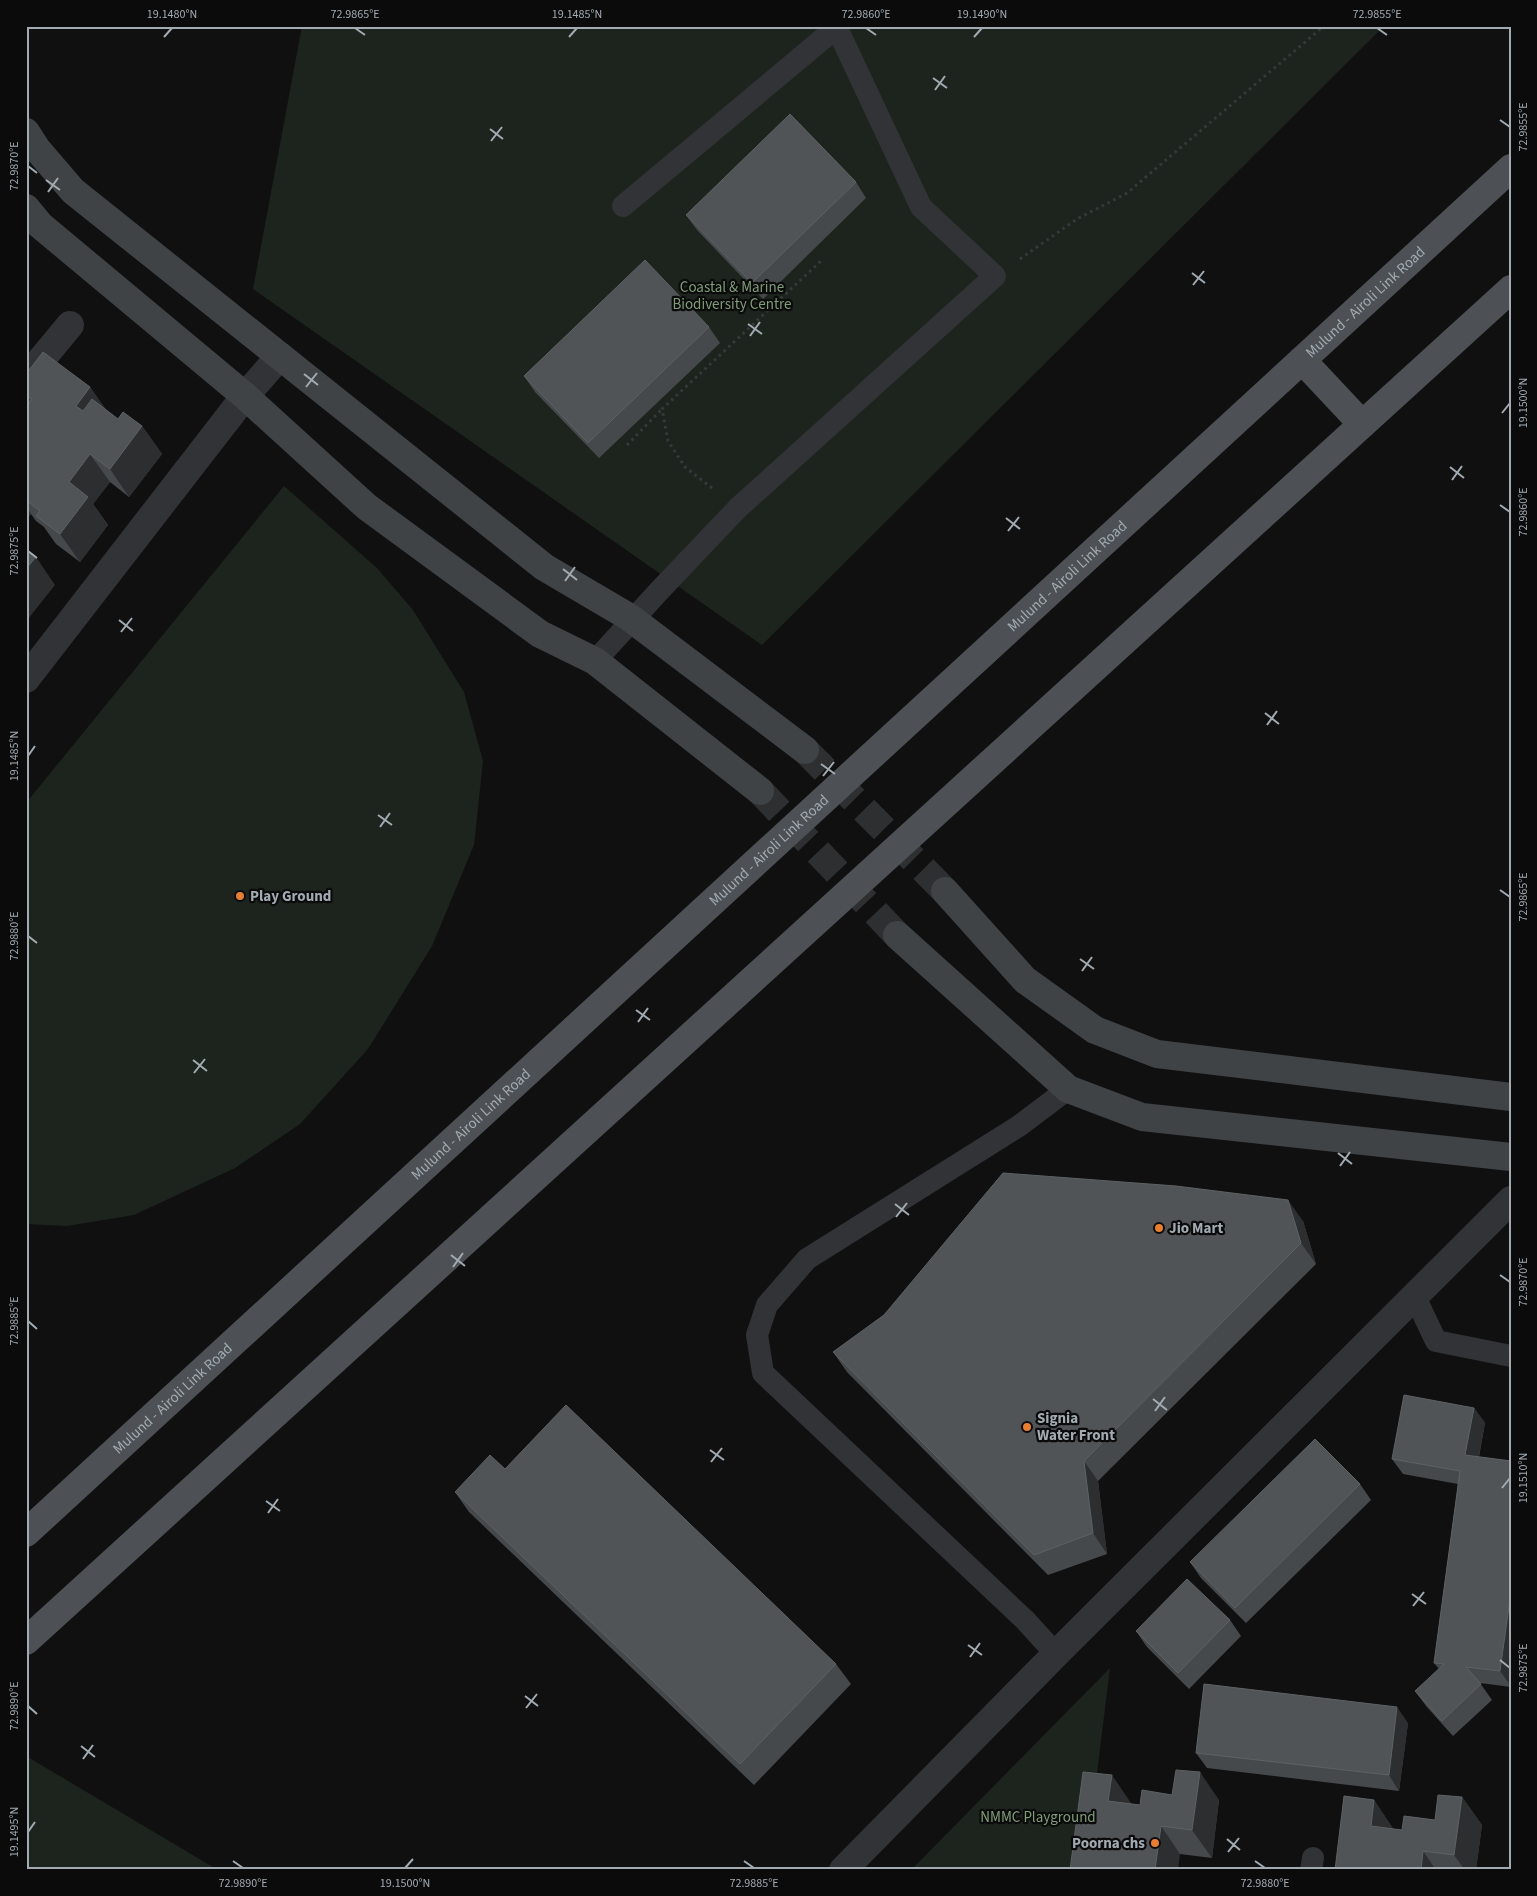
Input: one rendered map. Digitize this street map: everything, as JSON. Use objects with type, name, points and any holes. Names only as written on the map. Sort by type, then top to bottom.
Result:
[{"type":"main road","name":"Mulund - Airoli Link Road","points":[[26,1533],[1511,168]]},
{"type":"main road","points":[[26,1640],[1511,289]]},
{"type":"main road","points":[[1302,360],[1362,424]]},
{"type":"street","points":[[26,132],[37,149],[73,191],[544,568],[632,619],[805,750]]},
{"type":"street","points":[[26,208],[40,224],[246,396],[367,506],[540,634],[595,661],[760,791]]},
{"type":"street","points":[[26,378],[70,325]]},
{"type":"street","points":[[26,679],[246,396],[280,356]]},
{"type":"street","points":[[945,891],[1025,980],[1095,1030],[1157,1054],[1511,1096]]},
{"type":"street","points":[[896,935],[1068,1090],[1142,1117],[1511,1157]]},
{"type":"street","points":[[844,1870],[1056,1654],[1511,1200]]},
{"type":"lane","points":[[595,661],[632,619],[738,508],[995,276],[921,208],[836,27],[623,206]]},
{"type":"lane","points":[[1056,1654],[1025,1620],[763,1373],[757,1335],[767,1305],[807,1258],[1019,1126],[1068,1090]]},
{"type":"lane","points":[[1415,1297],[1436,1341],[1511,1356]]},
{"type":"path","points":[[995,276],[1077,219],[1127,193],[1324,26]]},
{"type":"path","points":[[627,445],[662,409],[758,322],[821,261]]},
{"type":"path","points":[[662,409],[668,441],[685,467],[738,508]]},
{"type":"green space","name":"Coastal & Marine Biodiversity Centre","points":[[302,26],[1384,26],[762,645],[253,289]]},
{"type":"green space","name":"Play Ground","points":[[284,486],[377,568],[413,610],[464,692],[483,761],[474,845],[432,946],[368,1049],[300,1124],[235,1168],[134,1215],[67,1226],[26,1224],[26,803]]},
{"type":"green space","name":"NMMC Playground","points":[[1110,1668],[1085,1870],[911,1870]]},
{"type":"green space","points":[[26,1756],[218,1870],[26,1870]]},
{"type":"building","points":[[790,114],[856,182],[752,283],[686,215]]},
{"type":"building","points":[[645,260],[709,327],[588,443],[524,376]]},
{"type":"building","points":[[43,352],[90,387],[76,406],[83,411],[92,399],[118,419],[123,412],[142,426],[110,469],[90,454],[69,482],[88,497],[60,534],[36,516],[40,511],[26,500],[26,407],[32,399],[26,395],[26,374]]},
{"type":"building","points":[[26,549],[36,557],[26,569]]},
{"type":"building","name":"Signia Water Front","points":[[1003,1173],[1176,1186],[1288,1200],[1301,1243],[1084,1461],[1093,1533],[1034,1555],[833,1352],[884,1315]]},
{"type":"building","points":[[1404,1395],[1474,1408],[1465,1455],[1511,1461],[1511,1592],[1500,1671],[1466,1667],[1481,1684],[1442,1721],[1415,1691],[1444,1664],[1434,1663],[1460,1471],[1392,1459]]},
{"type":"building","points":[[566,1405],[836,1664],[740,1764],[455,1492],[490,1455],[505,1469]]},
{"type":"building","points":[[1315,1439],[1360,1484],[1235,1608],[1190,1562]]},
{"type":"building","points":[[1187,1579],[1230,1620],[1178,1673],[1136,1631]]},
{"type":"building","points":[[1204,1684],[1397,1707],[1389,1775],[1196,1753]]},
{"type":"building","points":[[1176,1770],[1200,1772],[1192,1830],[1161,1826],[1155,1870],[1070,1870],[1083,1772],[1112,1775],[1108,1801],[1140,1805],[1142,1790],[1172,1795]]},
{"type":"building","points":[[1438,1795],[1462,1797],[1454,1855],[1423,1851],[1421,1870],[1335,1870],[1344,1796],[1374,1800],[1371,1826],[1402,1830],[1404,1816],[1435,1820]]},
{"type":"tunnel","points":[[805,750],[945,891]]},
{"type":"tunnel","points":[[760,791],[897,935]]},
{"type":"place","name":"Play Ground","points":[[240,896]]},
{"type":"place","name":"Jio Mart","points":[[1159,1228]]},
{"type":"place","name":"Signia Water Front","points":[[1027,1427]]},
{"type":"place","name":"Poorna chs","points":[[1155,1843]]}]
